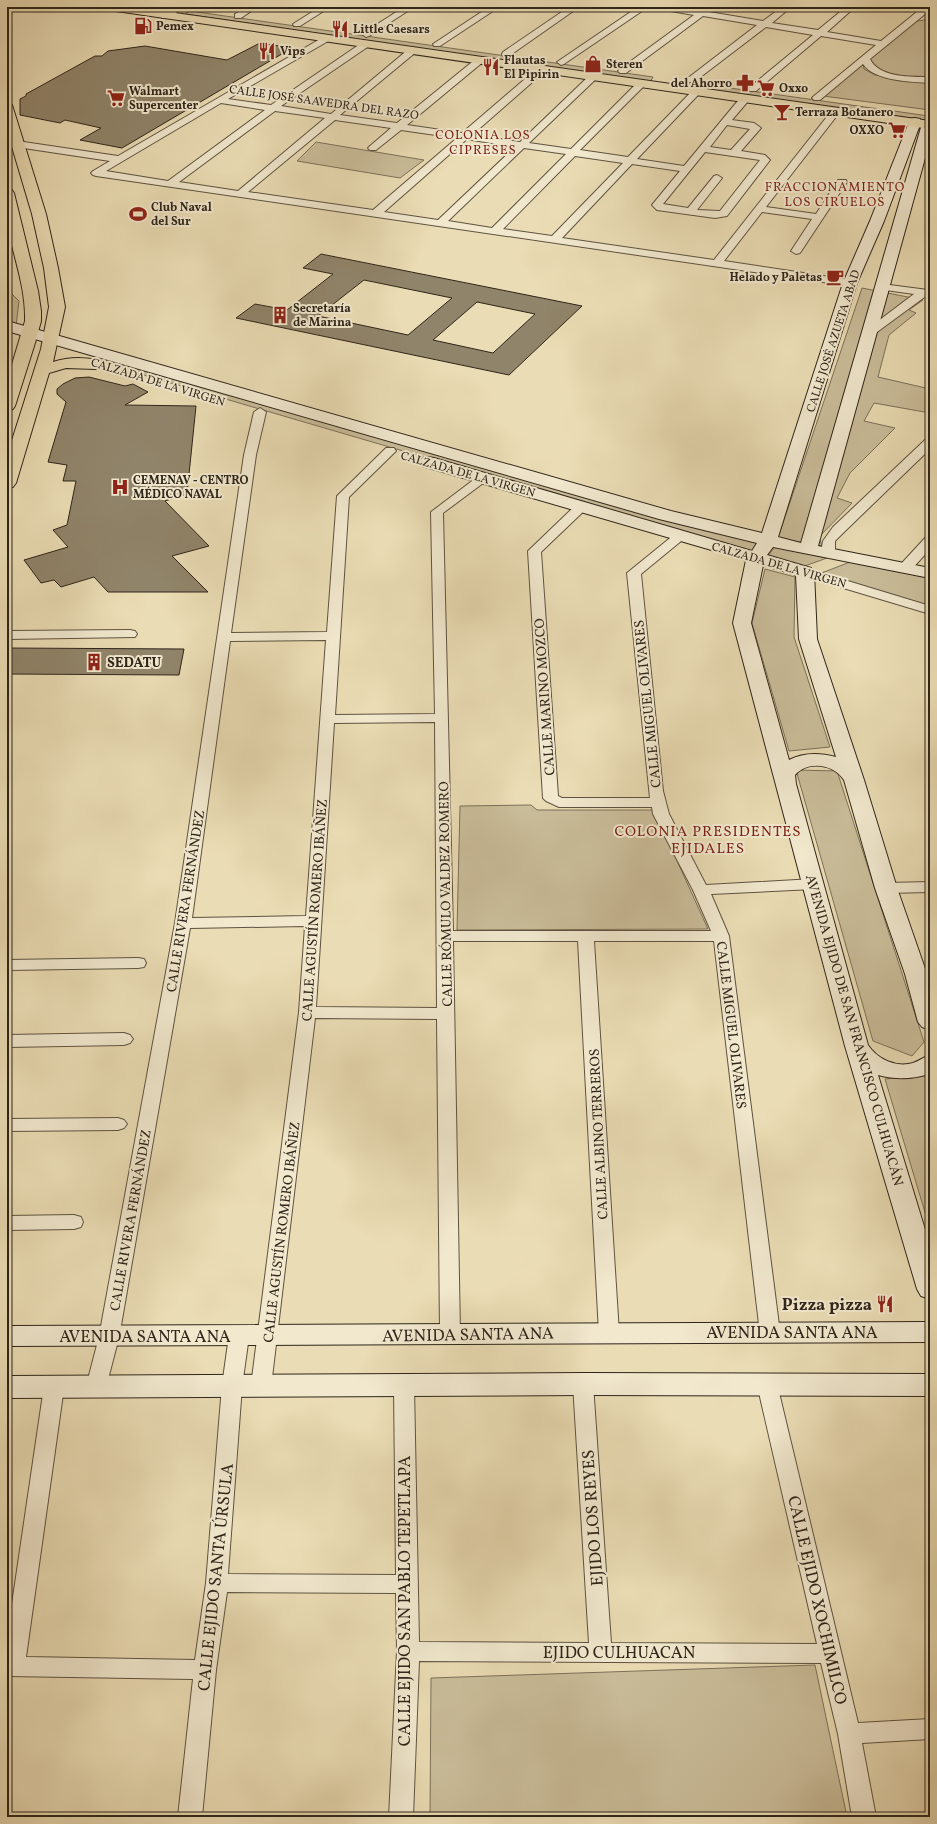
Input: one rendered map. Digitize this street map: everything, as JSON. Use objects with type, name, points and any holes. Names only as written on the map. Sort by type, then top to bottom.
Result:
[{"type":"main road","points":[[109,7],[151,14],[165,12],[327,38],[437,44],[624,71],[649,81],[673,88],[691,87]]},
{"type":"main road","points":[[179,7],[297,24],[413,50],[594,76],[749,93],[817,98],[925,119]]},
{"type":"main road","points":[[673,88],[667,85],[668,81],[691,87]]},
{"type":"main road","points":[[749,93],[836,111],[925,119]]},
{"type":"main road","points":[[7,108],[38,214],[51,268],[57,307],[42,370],[7,483]]},
{"type":"main road","points":[[7,193],[31,291],[33,311],[29,337],[13,372],[7,406]]},
{"type":"main road","points":[[13,217],[38,214]]},
{"type":"main road","points":[[42,370],[65,363],[95,364]]},
{"type":"street","points":[[165,12],[179,7]]},
{"type":"street","points":[[238,16],[253,7]]},
{"type":"street","points":[[297,24],[326,7]]},
{"type":"street","points":[[170,184],[410,7]]},
{"type":"street","points":[[437,44],[495,7]]},
{"type":"street","points":[[506,54],[575,7]]},
{"type":"street","points":[[561,62],[644,7]]},
{"type":"street","points":[[665,7],[883,44]]},
{"type":"street","points":[[624,71],[710,7]]},
{"type":"street","points":[[554,240],[629,161],[691,87],[787,7]]},
{"type":"street","points":[[704,149],[762,157],[765,160],[723,214],[715,215],[690,212],[661,208],[657,206],[749,93],[851,7]]},
{"type":"street","points":[[817,98],[910,21],[929,8]]},
{"type":"street","points":[[910,21],[930,17]]},
{"type":"street","points":[[327,38],[96,173],[850,283]]},
{"type":"street","points":[[240,194],[413,50]]},
{"type":"street","points":[[865,59],[869,66],[882,73],[902,78],[930,80]]},
{"type":"street","points":[[373,148],[480,60]]},
{"type":"street","points":[[375,214],[542,69]]},
{"type":"street","points":[[440,223],[594,76]]},
{"type":"street","points":[[495,231],[573,153],[649,81]]},
{"type":"street","name":"CALLE JOSÉ SAAVEDRA DEL RAZO","points":[[219,100],[686,169]]},
{"type":"street","points":[[717,263],[836,111]]},
{"type":"street","points":[[808,549],[900,223],[925,119]]},
{"type":"street","name":"CALLE JOSÉ AZUETA ABAD","points":[[768,541],[850,283],[877,221],[925,119]]},
{"type":"street","points":[[725,122],[755,126],[756,128],[734,153]]},
{"type":"street","points":[[17,144],[119,159]]},
{"type":"street","points":[[690,212],[717,178]]},
{"type":"street","points":[[796,251],[842,182]]},
{"type":"street","points":[[760,209],[819,217]]},
{"type":"street","points":[[877,221],[885,226],[895,226],[900,223]]},
{"type":"street","points":[[865,248],[880,245],[892,250]]},
{"type":"street","points":[[882,287],[927,293]]},
{"type":"street","points":[[869,333],[927,293]]},
{"type":"street","name":"CALZADA DE LA VIRGEN","points":[[7,326],[29,337],[49,344],[658,513],[768,541],[906,567],[930,573]]},
{"type":"street","name":"CALZADA DE LA VIRGEN","points":[[7,336],[29,337]]},
{"type":"street","name":"CALZADA DE LA VIRGEN","points":[[49,344],[95,364],[930,610]]},
{"type":"street","name":"CALLE RIVERA FERNÁNDEZ","points":[[96,1386],[109,1337],[183,923],[250,455],[260,412]]},
{"type":"street","points":[[828,552],[829,541],[838,530],[930,442]]},
{"type":"street","name":"CALLE AGUSTÍN ROMERO IBÁÑEZ","points":[[261,1386],[307,1012],[343,496],[390,450]]},
{"type":"street","name":"CALLE RÓMULO VALDEZ ROMERO","points":[[450,1334],[442,718],[437,512],[484,478]]},
{"type":"street","name":"CALLE MARINO MOZCO","points":[[580,507],[534,551],[551,798],[559,802],[659,803]]},
{"type":"street","name":"CALLE MIGUEL OLIVARES","points":[[680,536],[634,573],[656,791],[661,814],[702,890],[721,936],[770,1332]]},
{"type":"street","name":"AVENIDA EJIDO DE SAN FRANCISCO CULHUACÁN","points":[[768,541],[755,559],[742,623],[857,1046],[930,1289]]},
{"type":"street","points":[[906,567],[930,541]]},
{"type":"street","points":[[848,557],[805,572],[808,639],[854,780],[886,888],[923,974],[930,1022]]},
{"type":"street","points":[[7,635],[130,634]]},
{"type":"street","points":[[224,637],[333,636]]},
{"type":"street","points":[[328,719],[442,718]]},
{"type":"street","points":[[786,783],[785,774],[791,767],[801,762],[815,760],[838,764],[849,771],[854,780]]},
{"type":"street","points":[[702,890],[814,884]]},
{"type":"street","points":[[886,888],[930,887]]},
{"type":"street","points":[[183,923],[313,921]]},
{"type":"street","points":[[445,936],[721,936]]},
{"type":"street","name":"CALLE ALBINO TERREROS","points":[[586,936],[609,1333]]},
{"type":"street","points":[[7,965],[138,963]]},
{"type":"street","points":[[307,1012],[446,1014]]},
{"type":"street","points":[[7,1041],[124,1039]]},
{"type":"street","points":[[857,1046],[864,1058],[887,1070],[914,1070],[930,1063]]},
{"type":"street","points":[[7,1125],[118,1124]]},
{"type":"street","points":[[7,1223],[74,1222]]},
{"type":"street","name":"AVENIDA SANTA ANA","points":[[7,1336],[109,1337],[930,1332]]},
{"type":"street","name":"CALLE EJIDO SANTA ÚRSULA","points":[[190,1817],[205,1670],[217,1583],[232,1386],[239,1336]]},
{"type":"street","points":[[7,1387],[583,1384],[930,1385]]},
{"type":"street","name":"EJIDO LOS REYES","points":[[583,1384],[601,1652]]},
{"type":"street","name":"CALLE EJIDO XOCHIMILCO","points":[[767,1384],[849,1734],[864,1817]]},
{"type":"street","name":"CALLE EJIDO SAN PABLO TEPETLAPA","points":[[401,1817],[408,1651],[404,1386]]},
{"type":"street","points":[[54,1387],[10,1666],[205,1670]]},
{"type":"street","points":[[217,1583],[408,1584]]},
{"type":"street","name":"EJIDO CULHUACAN","points":[[408,1651],[830,1654]]},
{"type":"street","points":[[849,1734],[930,1729]]},
{"type":"shaded area","points":[[190,11],[653,77],[650,82],[185,14]]},
{"type":"shaded area","points":[[930,19],[930,79],[882,74],[867,59],[912,22]]},
{"type":"shaded area","points":[[863,62],[864,69],[875,75],[930,81],[930,110],[823,96]]},
{"type":"shaded area","points":[[680,81],[922,115],[930,117],[930,122],[676,85]]},
{"type":"shaded area","points":[[316,142],[424,160],[400,178],[297,161]]},
{"type":"shaded area","points":[[862,288],[923,300],[909,310],[916,313],[889,335],[878,377],[930,389],[930,413],[874,403],[864,421],[895,428],[850,473],[837,498],[852,503],[819,537],[822,546],[778,538]]},
{"type":"shaded area","points":[[7,289],[19,301],[16,326],[7,323]]},
{"type":"shaded area","points":[[136,368],[758,542],[751,553],[130,371]]},
{"type":"shaded area","points":[[775,547],[827,558],[802,567],[766,558]]},
{"type":"shaded area","points":[[850,562],[930,578],[930,606],[819,574]]},
{"type":"shaded area","points":[[765,569],[795,577],[794,637],[830,747],[789,751],[752,623]]},
{"type":"shaded area","points":[[796,770],[837,771],[924,1042],[912,1056],[873,1041]]},
{"type":"shaded area","points":[[531,805],[537,810],[654,810],[708,929],[457,930],[460,806]]},
{"type":"shaded area","points":[[930,1075],[930,1229],[885,1079]]},
{"type":"shaded area","points":[[815,1665],[847,1817],[430,1817],[431,1678]]},
{"type":"building","name":"Walmart Supercenter","points":[[260,43],[292,48],[122,148],[80,140],[101,128],[65,120],[60,123],[20,115],[20,99],[26,96],[26,94],[95,56],[102,56],[108,51],[145,46],[227,60]]},
{"type":"building","name":"Secretaría de Marina","points":[[321,254],[582,306],[509,375],[236,318],[255,304],[287,310],[333,274],[303,268]],"holes":[[[364,280],[452,298],[408,335],[318,316]],[[477,302],[535,314],[493,353],[433,340]]]},
{"type":"building","points":[[89,377],[125,386],[133,384],[148,392],[125,405],[196,406],[187,494],[165,501],[209,546],[172,556],[208,592],[108,592],[94,577],[61,587],[54,580],[41,583],[24,560],[68,547],[53,530],[67,525],[76,481],[63,481],[67,465],[48,462],[66,402],[57,394],[57,389],[75,378]]},
{"type":"building","name":"SEDATU","points":[[7,648],[184,649],[179,675],[7,674]]},
{"type":"place","name":"Pemex","points":[[143,26]]},
{"type":"place","name":"Little Caesars","points":[[340,29]]},
{"type":"place","name":"Vips","points":[[267,51]]},
{"type":"place","name":"Steren","points":[[593,64]]},
{"type":"place","name":"Flautas El Pipirin","points":[[491,67]]},
{"type":"place","name":"del Ahorro","points":[[745,83]]},
{"type":"place","name":"Oxxo","points":[[766,88]]},
{"type":"place","name":"Walmart Supercenter","points":[[116,98]]},
{"type":"place","name":"Terraza Botanero","points":[[782,112]]},
{"type":"place","name":"OXXO","points":[[897,130]]},
{"type":"place","name":"Club Naval del Sur","points":[[138,214]]},
{"type":"place","name":"Helado y Paletas","points":[[835,277]]},
{"type":"place","name":"Secretaría de Marina","points":[[280,315]]},
{"type":"place","name":"CEMENAV - CENTRO MÉDICO NAVAL","points":[[120,487]]},
{"type":"place","name":"SEDATU","points":[[94,662]]},
{"type":"place","name":"Pizza pizza","points":[[885,1304]]},
{"type":"district","name":"COLONIA LOS CIPRESES","points":[[483,142]]},
{"type":"district","name":"FRACCIONAMIENTO LOS CIRUELOS","points":[[835,194]]},
{"type":"district","name":"COLONIA PRESIDENTES EJIDALES","points":[[708,840]]}]
